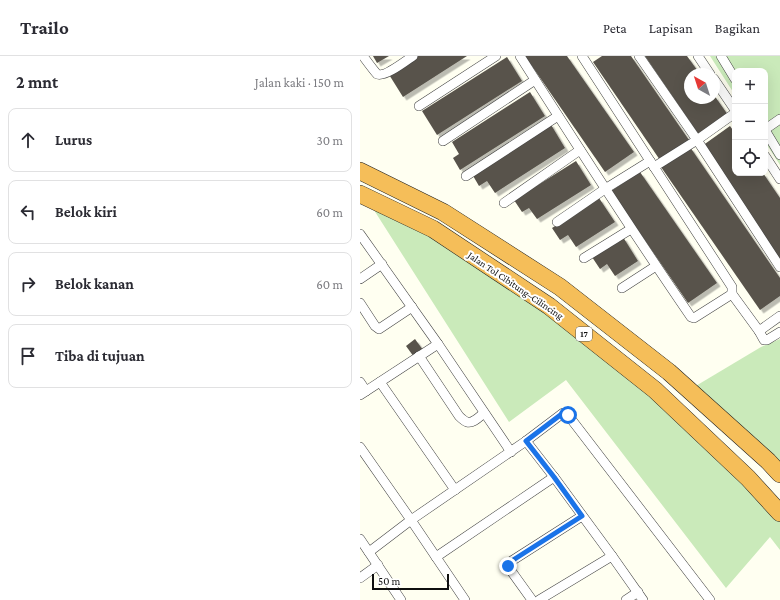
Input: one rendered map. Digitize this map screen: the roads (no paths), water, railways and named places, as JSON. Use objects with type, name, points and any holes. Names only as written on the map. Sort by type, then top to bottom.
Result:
[{"type":"highway","name":"Jalan Tol Cibitung–Cilincing","points":[[360,171],[443,212],[560,286],[669,372],[768,461],[780,474]]},
{"type":"highway","name":"Jalan Tol Cibitung–Cilincing","points":[[360,194],[432,229],[549,306],[655,390],[748,478],[780,513]]},
{"type":"street","points":[[363,56],[377,73],[380,74],[387,73],[413,56]]},
{"type":"street","points":[[419,106],[496,56]]},
{"type":"street","points":[[520,56],[631,229],[692,318],[732,294]]},
{"type":"street","points":[[582,56],[732,287],[732,294],[764,340],[780,332]]},
{"type":"street","points":[[639,56],[697,140],[780,267]]},
{"type":"street","points":[[698,56],[706,68]]},
{"type":"street","points":[[721,56],[732,74]]},
{"type":"street","points":[[443,141],[535,80]]},
{"type":"street","points":[[720,88],[732,106]]},
{"type":"street","points":[[557,222],[605,189],[697,140],[732,115]]},
{"type":"street","points":[[466,176],[558,116]]},
{"type":"street","points":[[768,127],[780,119]]},
{"type":"street","points":[[768,134],[780,155]]},
{"type":"street","points":[[504,203],[580,150]]},
{"type":"street","points":[[768,161],[780,180]]},
{"type":"street","points":[[584,258],[631,229]]},
{"type":"street","points":[[360,234],[438,344],[510,452]]},
{"type":"street","points":[[360,279],[382,264]]},
{"type":"street","points":[[622,288],[656,266]]},
{"type":"street","points":[[360,303],[375,326],[379,329],[412,307]]},
{"type":"street","points":[[759,331],[780,316]]},
{"type":"street","points":[[360,382],[363,393],[438,344]]},
{"type":"street","points":[[419,356],[459,416],[466,422],[469,422],[473,421],[484,413]]},
{"type":"street","points":[[380,382],[455,490]]},
{"type":"street","points":[[369,552],[411,520],[565,413],[710,600]]},
{"type":"street","points":[[526,441],[554,477],[643,600]]},
{"type":"street","points":[[360,447],[465,600]]},
{"type":"street","points":[[436,557],[554,477]]},
{"type":"street","points":[[532,600],[509,568],[508,566],[510,562],[582,516]]},
{"type":"street","points":[[360,540],[401,600]]},
{"type":"street","points":[[539,600],[612,556]]},
{"type":"street","points":[[360,578],[378,565]]},
{"type":"street","points":[[626,600],[638,592]]}]
